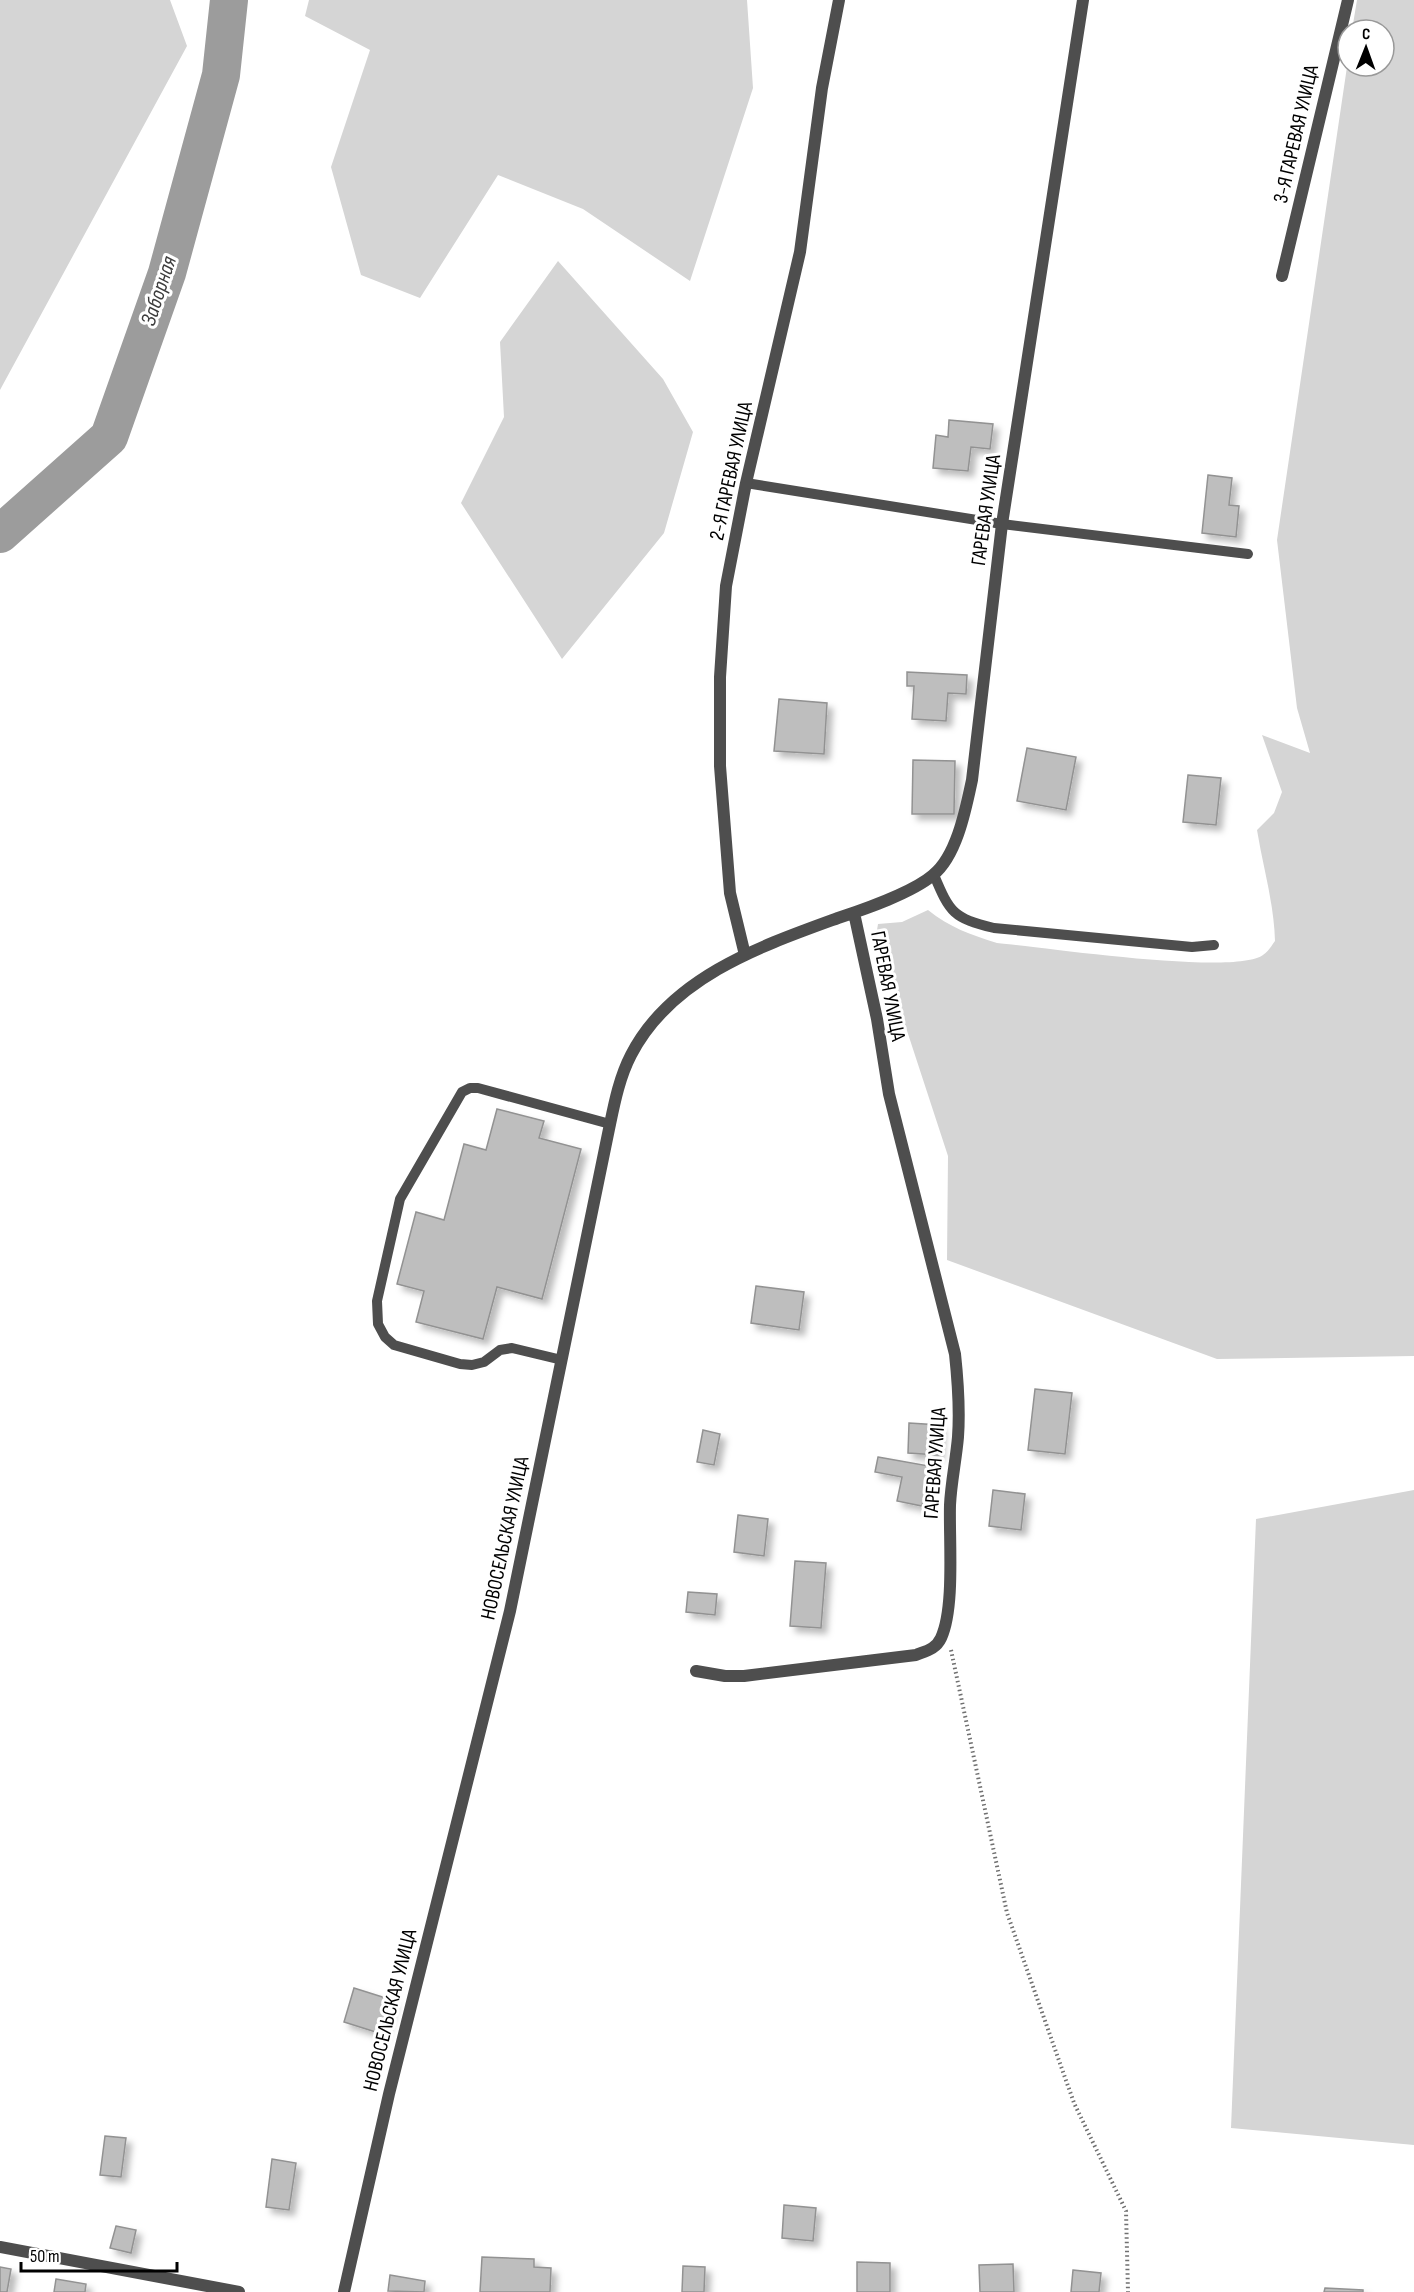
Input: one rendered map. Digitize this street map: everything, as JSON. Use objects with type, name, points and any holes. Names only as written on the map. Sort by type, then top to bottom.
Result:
[{"type":"street","name":"2-Я ГАРЕВАЯ УЛИЦА","points":[[745,955],[730,892],[720,766],[720,677],[726,586],[746,483],[800,252],[822,88],[839,0]]},
{"type":"street","name":"ГАРЕВАЯ УЛИЦА","points":[[696,1671],[725,1676],[744,1676],[916,1655],[932,1650],[940,1641],[945,1626],[950,1575],[950,1503],[958,1436],[959,1389],[955,1354],[889,1094],[877,1019],[854,912],[888,899],[934,875],[946,860],[964,813],[972,780],[1002,524],[1083,0]]},
{"type":"street","name":"3-Я ГАРЕВАЯ УЛИЦА","points":[[1282,276],[1348,0]]},
{"type":"street","name":"НОВОСЕЛЬСКАЯ УЛИЦА","points":[[344,2292],[389,2094],[510,1611],[610,1124],[630,1056],[644,1034],[690,987],[714,971],[745,955],[854,912]]},
{"type":"street","points":[[0,2247],[239,2292]]},
{"type":"lane","points":[[746,483],[1002,524],[1248,554]]},
{"type":"lane","points":[[934,875],[946,905],[956,915],[971,923],[994,928],[1192,947],[1214,945]]},
{"type":"lane","points":[[562,1360],[512,1348],[500,1350],[484,1362],[472,1365],[411,1351],[394,1345],[385,1337],[378,1324],[377,1301],[400,1199],[462,1092],[470,1088],[478,1088],[610,1124]]},
{"type":"path","points":[[945,1626],[1007,1913],[1074,2103],[1126,2211],[1128,2292]]},
{"type":"shaded area","points":[[0,0],[170,0],[187,46],[0,390]]},
{"type":"shaded area","points":[[309,0],[747,0],[753,88],[690,281],[583,209],[498,175],[420,298],[361,275],[331,167],[370,50],[305,16]]},
{"type":"shaded area","points":[[1357,0],[1414,0],[1414,1356],[1217,1359],[947,1260],[948,1156],[876,936],[878,924],[902,922],[928,910],[961,930],[997,943],[1136,958],[1216,963],[1245,961],[1263,955],[1275,941],[1257,830],[1274,813],[1282,792],[1262,735],[1310,753],[1297,708],[1277,540],[1345,78],[1396,78],[1396,18],[1354,18]]},
{"type":"shaded area","points":[[558,261],[663,379],[693,432],[664,533],[562,659],[461,503],[504,417],[500,342]]},
{"type":"shaded area","points":[[1414,1490],[1414,2145],[1231,2128],[1256,1519]]},
{"type":"building","points":[[949,420],[993,424],[990,449],[971,447],[968,471],[933,468],[936,435],[948,437]]},
{"type":"building","points":[[1208,475],[1232,478],[1229,505],[1239,506],[1236,537],[1202,533]]},
{"type":"building","points":[[907,672],[967,675],[966,694],[948,693],[946,721],[912,719],[914,686],[907,686]]},
{"type":"building","points":[[779,699],[827,703],[824,754],[774,751]]},
{"type":"building","points":[[1027,748],[1076,757],[1066,810],[1017,801]]},
{"type":"building","points":[[913,760],[955,761],[954,814],[912,814]]},
{"type":"building","points":[[1188,775],[1221,778],[1216,825],[1183,822]]},
{"type":"building","points":[[497,1109],[544,1121],[539,1138],[581,1149],[542,1299],[497,1287],[483,1339],[416,1322],[424,1291],[397,1284],[416,1212],[444,1220],[464,1144],[486,1150]]},
{"type":"building","points":[[756,1286],[804,1292],[799,1330],[751,1323]]},
{"type":"building","points":[[1035,1389],[1072,1393],[1065,1454],[1028,1450]]},
{"type":"building","points":[[909,1423],[940,1425],[938,1455],[908,1453]]},
{"type":"building","points":[[703,1430],[720,1434],[714,1465],[697,1462]]},
{"type":"building","points":[[878,1457],[929,1466],[922,1506],[897,1501],[902,1477],[875,1472]]},
{"type":"building","points":[[993,1490],[1025,1494],[1021,1530],[989,1526]]},
{"type":"building","points":[[738,1515],[768,1519],[764,1556],[734,1552]]},
{"type":"building","points":[[795,1561],[826,1563],[821,1628],[790,1626]]},
{"type":"building","points":[[688,1592],[717,1594],[715,1615],[686,1612]]},
{"type":"building","points":[[354,1988],[392,2000],[382,2034],[344,2022]]},
{"type":"building","points":[[105,2136],[126,2138],[121,2177],[100,2175]]},
{"type":"building","points":[[272,2159],[296,2163],[289,2210],[266,2207]]},
{"type":"building","points":[[784,2205],[816,2208],[813,2241],[782,2238]]},
{"type":"building","points":[[116,2226],[136,2230],[131,2253],[110,2248]]},
{"type":"building","points":[[482,2257],[534,2259],[534,2267],[551,2268],[550,2292],[480,2292]]},
{"type":"building","points":[[857,2262],[890,2263],[890,2292],[857,2292]]},
{"type":"building","points":[[1013,2264],[1014,2292],[980,2292],[979,2265]]},
{"type":"building","points":[[683,2266],[705,2267],[704,2292],[682,2292]]},
{"type":"building","points":[[0,2267],[11,2269],[7,2292],[0,2292]]},
{"type":"building","points":[[1073,2270],[1101,2273],[1099,2292],[1071,2292]]},
{"type":"building","points":[[390,2275],[425,2281],[424,2292],[388,2291]]},
{"type":"building","points":[[56,2279],[86,2284],[85,2292],[54,2292]]},
{"type":"building","points":[[1325,2288],[1363,2290],[1363,2292],[1324,2292]]},
{"type":"waterway","name":"Заборная","points":[[0,534],[109,437],[167,273],[221,75],[229,0]]}]
